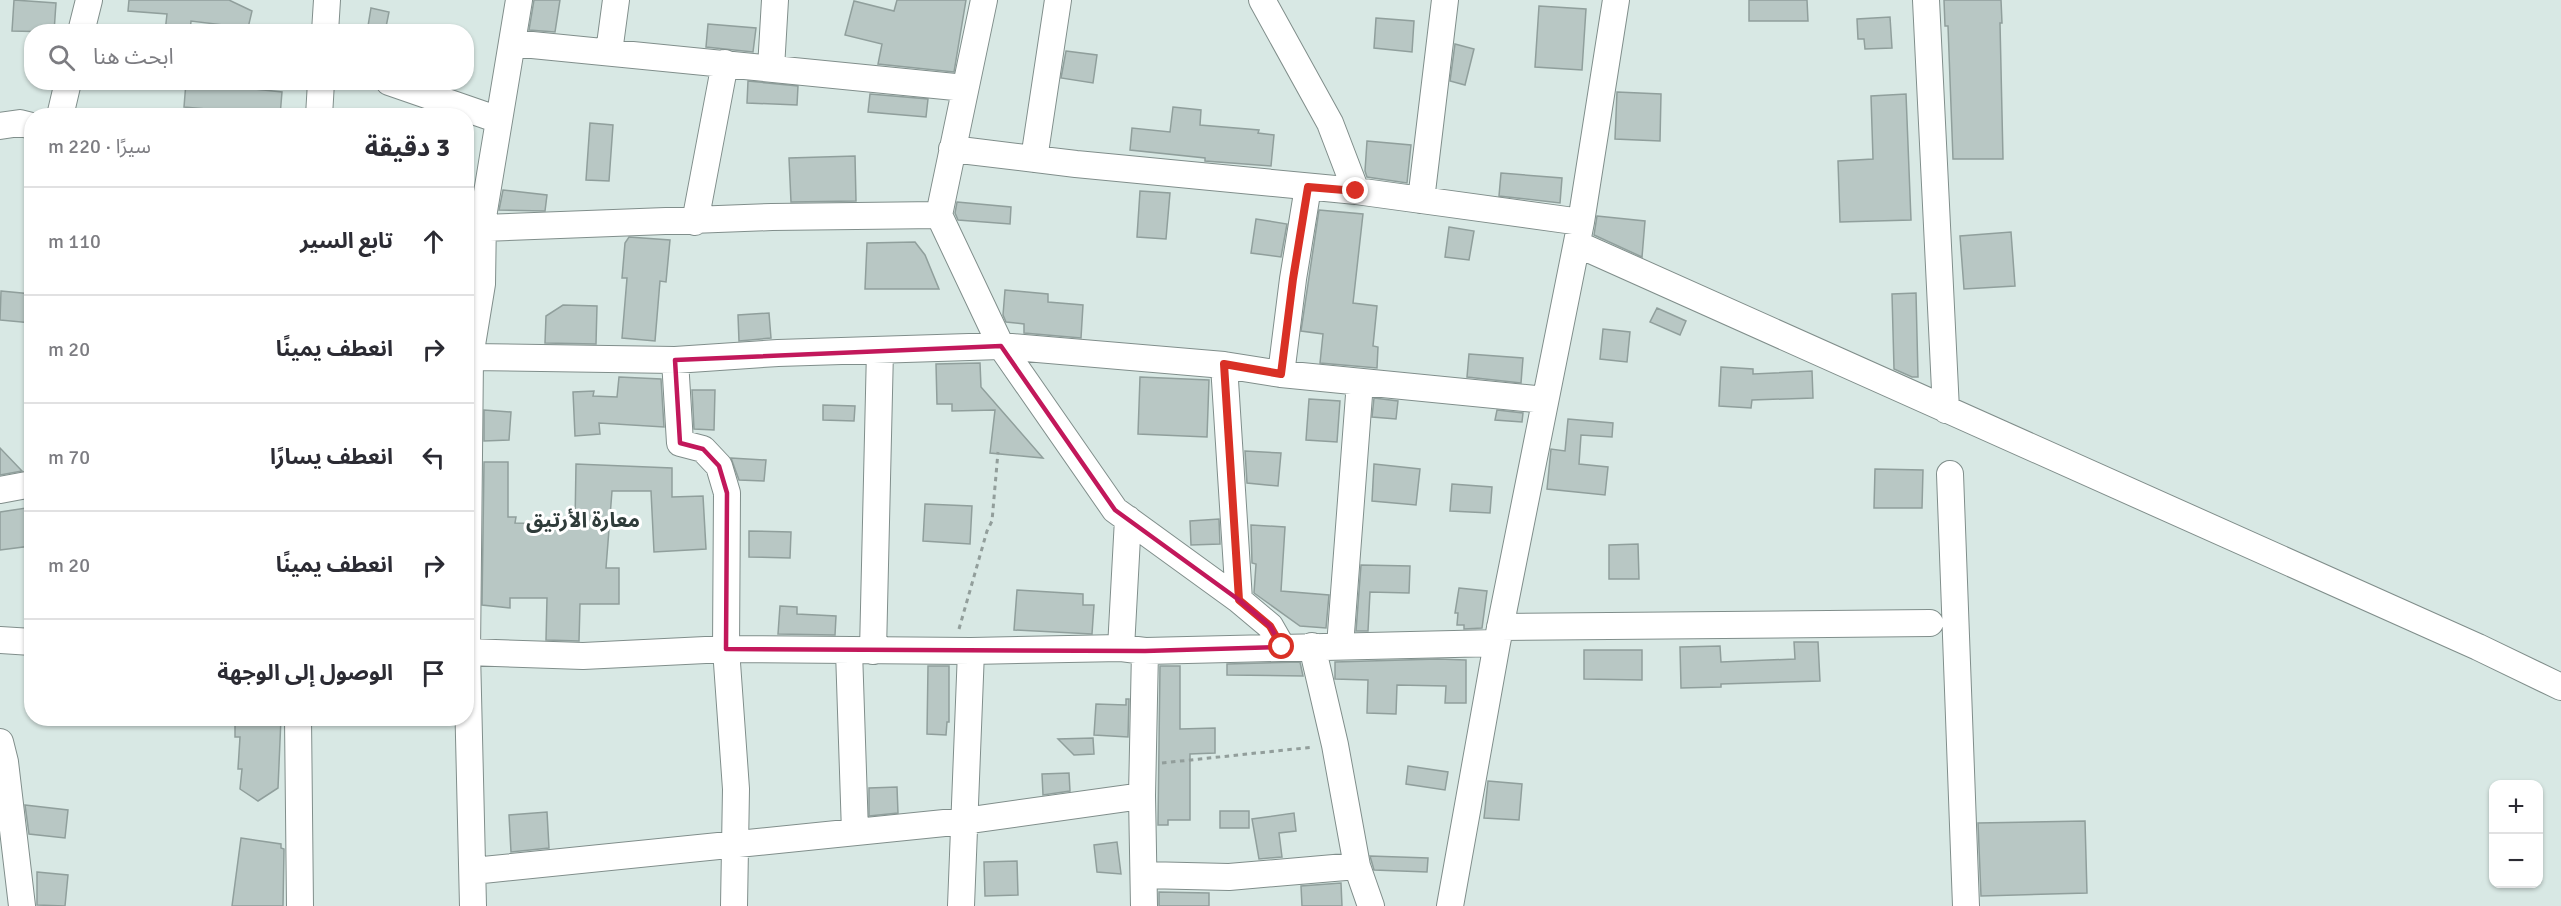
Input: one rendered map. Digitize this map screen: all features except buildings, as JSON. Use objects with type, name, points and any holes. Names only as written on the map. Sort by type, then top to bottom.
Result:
[{"type":"street","points":[[83,24],[89,0]]},
{"type":"street","points":[[326,24],[327,0]]},
{"type":"street","points":[[474,288],[478,220],[499,120],[519,0]]},
{"type":"street","points":[[609,52],[616,0]]},
{"type":"street","points":[[771,68],[776,0]]},
{"type":"street","points":[[984,0],[939,214],[1001,346],[1114,510],[1239,600],[1270,626],[1282,647]]},
{"type":"street","points":[[1034,159],[1058,0]]},
{"type":"street","points":[[1262,0],[1330,123],[1356,191]]},
{"type":"street","points":[[1420,200],[1445,0]]},
{"type":"street","points":[[1450,906],[1498,635],[1579,233],[1617,0]]},
{"type":"street","points":[[1926,0],[1946,410]]},
{"type":"street","points":[[512,43],[965,88]]},
{"type":"street","points":[[695,222],[724,63]]},
{"type":"street","points":[[62,108],[66,90]]},
{"type":"street","points":[[319,108],[321,90]]},
{"type":"street","points":[[412,90],[464,108]]},
{"type":"street","points":[[474,111],[499,120]]},
{"type":"street","points":[[0,126],[24,124]]},
{"type":"street","points":[[952,149],[1356,191],[1420,200],[1579,233],[1946,410],[2478,647],[2561,687]]},
{"type":"street","points":[[1281,374],[1308,187]]},
{"type":"street","points":[[478,220],[695,222],[772,217],[939,214]]},
{"type":"street","points":[[474,357],[675,360],[778,353],[1001,346],[1224,364],[1281,374],[1545,400]]},
{"type":"street","points":[[855,832],[861,651],[880,350]]},
{"type":"street","points":[[675,360],[680,443],[703,449],[720,466],[727,493],[726,649],[736,789],[734,906]]},
{"type":"street","points":[[1224,364],[1239,600]]},
{"type":"street","points":[[1340,646],[1360,382]]},
{"type":"street","points":[[1950,474],[1966,906]]},
{"type":"street","points":[[0,490],[24,486]]},
{"type":"street","points":[[1128,519],[1133,650],[1143,766],[1144,906]]},
{"type":"street","points":[[474,652],[583,656],[726,649],[962,651],[1340,646],[1498,635],[1930,623]]},
{"type":"street","points":[[0,640],[24,642]]},
{"type":"street","points":[[1312,646],[1335,745],[1357,866],[1371,906]]},
{"type":"street","points":[[961,906],[964,821],[962,651]]},
{"type":"street","points":[[298,726],[300,906]]},
{"type":"street","points":[[469,726],[473,906]]},
{"type":"street","points":[[0,742],[3,778],[22,906]]},
{"type":"street","points":[[473,871],[964,821],[1142,796]]},
{"type":"street","points":[[1144,875],[1229,877],[1357,866]]},
{"type":"path","points":[[962,651],[987,531],[992,520],[998,452]]},
{"type":"path","points":[[1143,766],[1335,745]]},
{"type":"highlighted area","points":[[1001,346],[1115,510],[1239,600],[1270,626],[1282,647],[1145,651],[726,649],[727,493],[719,466],[703,449],[680,443],[675,360]]},
{"type":"district","name":"معارة الأرتيق","points":[[583,520]]},
{"type":"route","points":[[1282,647],[1270,626],[1239,600],[1224,364],[1281,374],[1308,187],[1356,191]]}]
